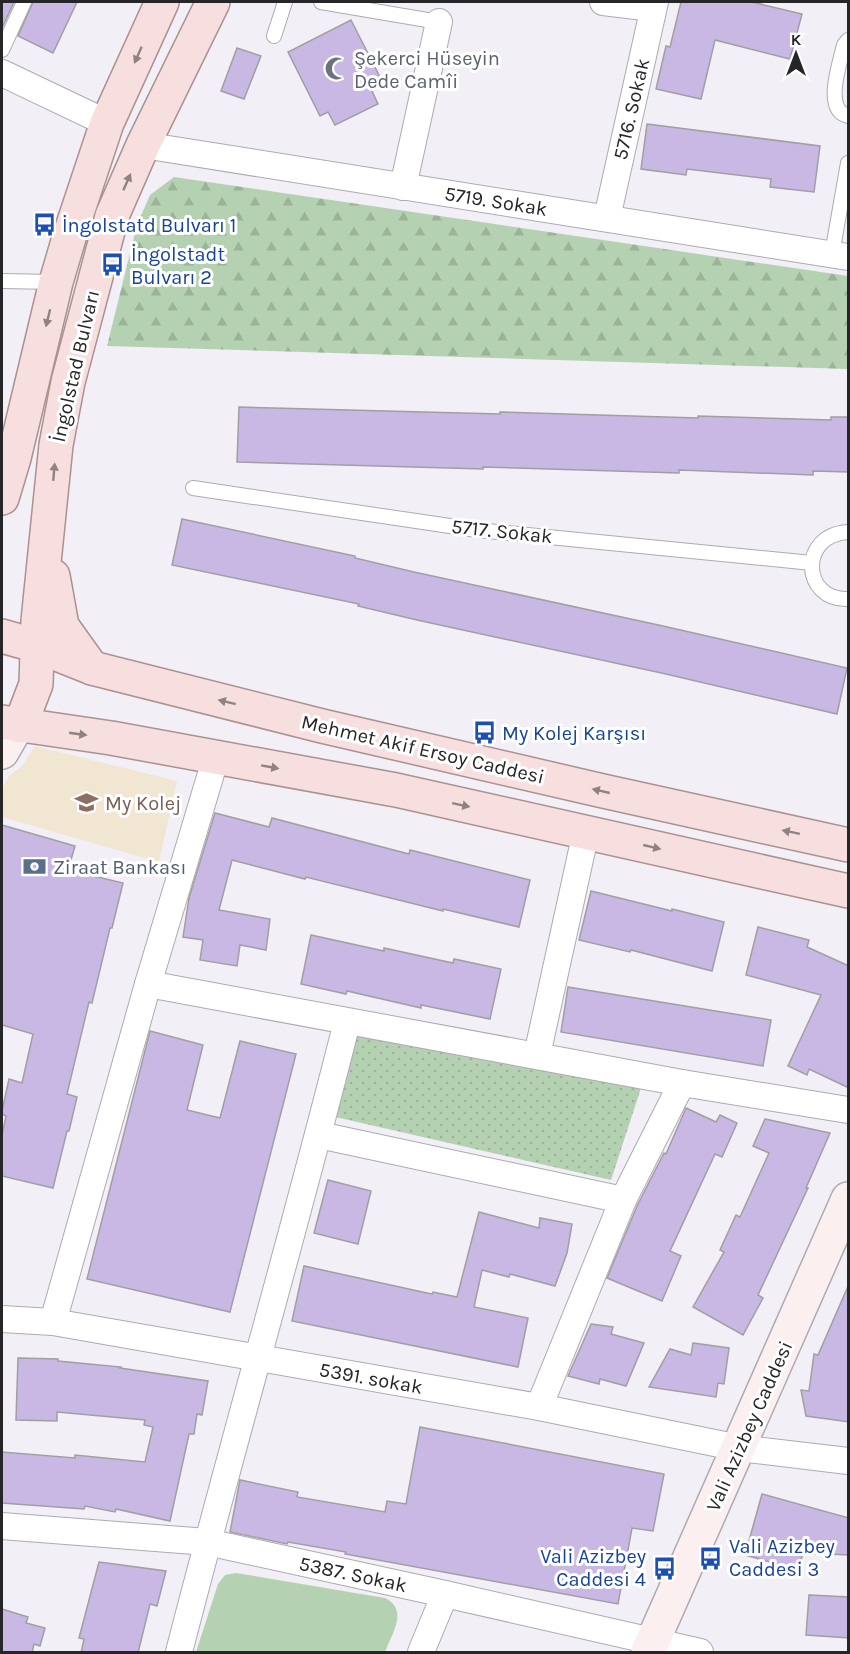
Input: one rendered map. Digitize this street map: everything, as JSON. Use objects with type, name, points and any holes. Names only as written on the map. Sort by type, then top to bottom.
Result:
[{"type":"main road","name":"İngolstad Bulvarı","points":[[2,498],[56,282],[107,123],[162,2]]},
{"type":"main road","name":"İngolstad Bulvarı","points":[[8,733],[36,684],[37,646],[56,445],[68,382],[112,216],[143,145],[213,2]]},
{"type":"main road","points":[[48,530],[53,581],[62,626],[92,668]]},
{"type":"main road","name":"Mehmet Akif Ersoy Caddesi","points":[[2,636],[37,646],[92,668],[322,726],[849,845]]},
{"type":"main road","points":[[8,733],[111,738],[396,790],[849,891]]},
{"type":"street","points":[[603,2],[654,5]]},
{"type":"street","name":"5716. Sokak","points":[[607,218],[654,5]]},
{"type":"street","points":[[403,187],[439,22]]},
{"type":"street","points":[[2,73],[107,123]]},
{"type":"street","name":"5719. Sokak","points":[[143,145],[840,255]]},
{"type":"street","points":[[53,1322],[148,984],[216,757]]},
{"type":"street","points":[[537,1055],[586,832]]},
{"type":"street","points":[[148,984],[682,1083],[849,1110]]},
{"type":"street","points":[[179,1653],[207,1542],[319,1135],[347,1022]]},
{"type":"street","points":[[539,1407],[623,1200],[682,1083]]},
{"type":"street","points":[[319,1135],[623,1200]]},
{"type":"street","name":"Vali Azizbey Caddesi","points":[[651,1648],[849,1199]]},
{"type":"street","name":"5391. sokak","points":[[2,1319],[53,1322],[539,1407],[740,1448],[849,1461]]},
{"type":"street","name":"5387. Sokak","points":[[2,1526],[207,1542],[445,1594],[651,1648],[700,1653]]},
{"type":"street","points":[[421,1653],[445,1594]]},
{"type":"lane","points":[[2,50],[24,2]]},
{"type":"lane","points":[[274,36],[285,2]]},
{"type":"lane","points":[[321,2],[439,22]]},
{"type":"lane","points":[[849,40],[844,45],[834,97],[835,107],[844,115],[849,116]]},
{"type":"lane","points":[[840,255],[849,163]]},
{"type":"lane","points":[[2,281],[56,282]]},
{"type":"lane","name":"5717. Sokak","points":[[193,488],[477,530],[812,562]]},
{"type":"lane","points":[[849,532],[838,532],[820,543],[814,552],[812,562],[816,583],[834,597],[849,599]]},
{"type":"shaded area","name":"My Kolej","points":[[35,746],[177,781],[159,862],[2,817],[2,789],[9,776],[22,766]]},
{"type":"green space","points":[[174,177],[848,276],[848,369],[107,346],[137,225],[150,195]]},
{"type":"green space","points":[[349,1031],[643,1082],[611,1180],[331,1116]]},
{"type":"green space","points":[[236,1573],[385,1598],[396,1609],[397,1622],[385,1652],[196,1652],[218,1584],[225,1575]]},
{"type":"building","points":[[2,2],[14,2],[2,28]]},
{"type":"building","points":[[33,2],[77,2],[53,53],[18,36]]},
{"type":"building","points":[[681,2],[752,2],[802,14],[790,59],[715,40],[701,99],[656,89],[666,46],[670,47]]},
{"type":"building","name":"Şekerci Hüseyin Dede Camîi","points":[[351,20],[384,85],[372,91],[378,104],[335,125],[328,112],[320,116],[288,52]]},
{"type":"building","points":[[237,48],[261,56],[244,99],[221,91]]},
{"type":"building","points":[[647,124],[820,146],[814,192],[770,187],[771,179],[687,169],[686,175],[641,169]]},
{"type":"building","points":[[239,407],[698,418],[698,416],[831,420],[831,417],[849,417],[849,472],[813,471],[813,475],[679,470],[679,473],[237,462]]},
{"type":"building","points":[[182,519],[847,668],[837,714],[417,620],[358,606],[359,604],[172,565]]},
{"type":"building","points":[[215,813],[269,827],[272,818],[409,854],[410,850],[530,880],[519,927],[306,877],[305,879],[232,860],[219,910],[270,919],[266,950],[240,945],[237,966],[200,960],[203,940],[183,937],[189,898]]},
{"type":"building","points":[[2,825],[75,846],[68,870],[123,883],[92,1003],[89,1002],[67,1094],[77,1097],[53,1188],[2,1176],[2,1135],[6,1116],[2,1114],[2,1111],[9,1079],[22,1083],[33,1034],[2,1025]]},
{"type":"building","points":[[591,891],[724,922],[712,971],[631,950],[630,952],[579,940]]},
{"type":"building","points":[[758,927],[809,940],[807,947],[849,966],[849,1088],[809,1069],[807,1075],[788,1066],[821,995],[746,975]]},
{"type":"building","points":[[311,935],[384,951],[384,948],[453,963],[454,959],[501,969],[490,1019],[301,984]]},
{"type":"building","points":[[568,987],[771,1020],[763,1066],[561,1032]]},
{"type":"building","points":[[150,1031],[203,1045],[187,1110],[220,1118],[240,1041],[296,1054],[230,1312],[87,1279]]},
{"type":"building","points":[[686,1108],[716,1122],[720,1115],[737,1123],[722,1157],[715,1154],[670,1251],[681,1256],[662,1301],[607,1278],[637,1206],[664,1153],[666,1154]]},
{"type":"building","points":[[765,1119],[830,1133],[806,1188],[808,1188],[758,1295],[763,1298],[743,1335],[693,1307],[724,1252],[720,1250],[736,1215],[740,1217],[769,1153],[753,1146]]},
{"type":"building","points":[[328,1180],[371,1191],[358,1244],[314,1233]]},
{"type":"building","points":[[479,1212],[539,1228],[540,1218],[572,1224],[567,1253],[555,1286],[510,1274],[509,1277],[482,1270],[474,1307],[528,1318],[518,1367],[292,1321],[304,1266],[427,1293],[457,1297]]},
{"type":"building","points":[[849,1284],[849,1422],[806,1416],[801,1390],[809,1391],[814,1354],[818,1355]]},
{"type":"building","points":[[591,1324],[613,1327],[611,1334],[644,1343],[626,1386],[600,1379],[599,1384],[568,1376]]},
{"type":"building","points":[[693,1343],[729,1348],[724,1384],[718,1383],[716,1397],[649,1387],[670,1349],[691,1355]]},
{"type":"building","points":[[18,1358],[58,1359],[58,1361],[121,1367],[208,1381],[202,1415],[197,1414],[194,1434],[189,1434],[170,1521],[116,1509],[115,1512],[85,1506],[84,1509],[2,1503],[2,1452],[75,1458],[75,1455],[145,1462],[153,1427],[144,1425],[145,1420],[57,1412],[57,1421],[16,1420]]},
{"type":"building","points":[[420,1427],[664,1474],[653,1531],[632,1528],[618,1604],[230,1532],[240,1480],[298,1492],[297,1497],[385,1512],[387,1501],[406,1504]]},
{"type":"building","points":[[762,1494],[849,1518],[849,1555],[803,1553],[798,1570],[745,1555]]},
{"type":"building","points":[[99,1562],[166,1571],[157,1606],[150,1604],[138,1653],[81,1653],[84,1639],[79,1638]]},
{"type":"building","points":[[809,1595],[849,1597],[849,1638],[806,1635]]},
{"type":"building","points":[[2,1609],[28,1617],[26,1623],[45,1628],[40,1646],[34,1644],[32,1653],[2,1653]]},
{"type":"place","name":"Şekerci Hüseyin Dede Camîi","points":[[336,69]]},
{"type":"place","name":"İngolstatd Bulvarı 1","points":[[44,225]]},
{"type":"place","name":"İngolstadt Bulvarı 2","points":[[113,265]]},
{"type":"place","name":"My Kolej Karşısı","points":[[484,733]]},
{"type":"place","name":"My Kolej","points":[[87,803]]},
{"type":"place","name":"Ziraat Bankası","points":[[35,867]]},
{"type":"place","name":"Vali Azizbey Caddesi 3","points":[[711,1558]]},
{"type":"place","name":"Vali Azizbey Caddesi 4","points":[[664,1568]]}]
